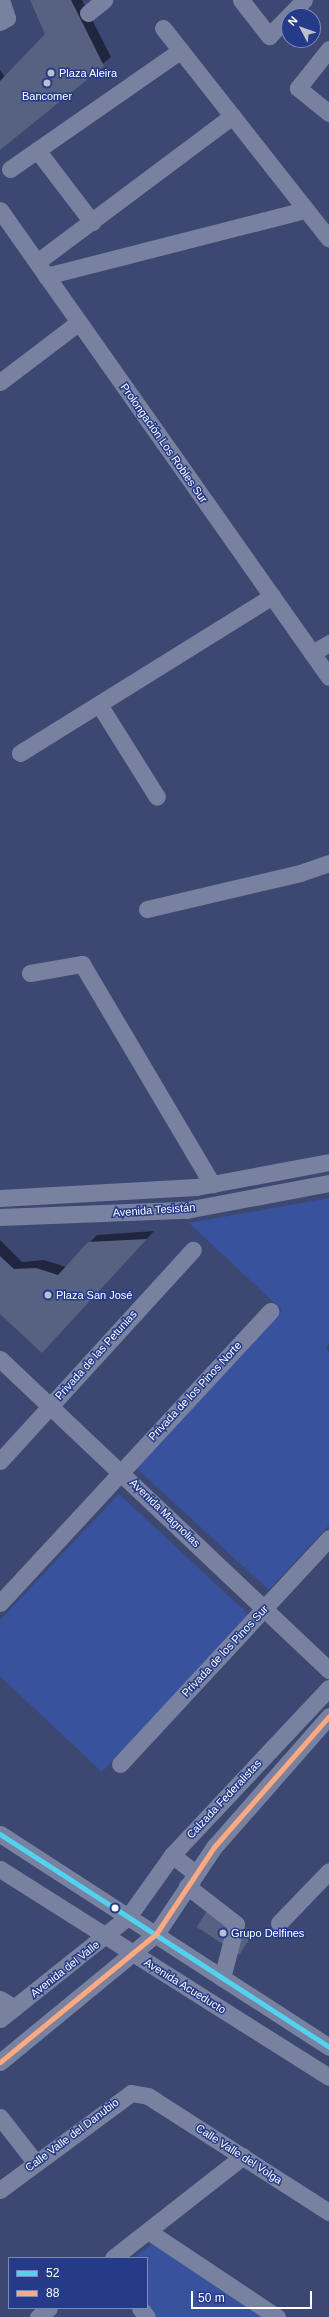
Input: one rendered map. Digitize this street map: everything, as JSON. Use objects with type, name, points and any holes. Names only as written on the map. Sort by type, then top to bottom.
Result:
[{"type":"street","points":[[0,22],[7,18],[1,0]]},
{"type":"street","points":[[88,13],[104,0]]},
{"type":"street","points":[[241,0],[269,36],[304,0]]},
{"type":"street","points":[[164,28],[329,239]]},
{"type":"street","points":[[329,49],[298,88],[329,113]]},
{"type":"street","points":[[10,169],[181,50]]},
{"type":"street","points":[[37,262],[232,116]]},
{"type":"street","points":[[37,150],[92,222]]},
{"type":"street","name":"Prolongación Los Robles Sur","points":[[0,210],[329,677]]},
{"type":"street","points":[[46,276],[306,210]]},
{"type":"street","points":[[0,382],[79,322]]},
{"type":"street","points":[[20,753],[100,706],[272,596]]},
{"type":"street","points":[[312,653],[329,643]]},
{"type":"street","points":[[100,706],[157,797]]},
{"type":"street","points":[[147,909],[300,873],[329,863]]},
{"type":"street","points":[[30,973],[82,964],[212,1184]]},
{"type":"street","name":"Avenida Tesistán","points":[[0,1198],[212,1184],[329,1162]]},
{"type":"street","name":"Avenida Tesistán","points":[[0,1217],[186,1210],[329,1183]]},
{"type":"street","name":"Privada de las Petunias","points":[[0,1460],[193,1250]]},
{"type":"street","name":"Privada de los Pinos Norte","points":[[122,1472],[270,1311]]},
{"type":"street","name":"Avenida Magnolias","points":[[0,1359],[122,1472],[329,1670]]},
{"type":"street","points":[[0,1603],[122,1472]]},
{"type":"street","name":"Privada de los Pinos Sur","points":[[120,1764],[329,1538]]},
{"type":"street","name":"Calzada Federalistas","points":[[128,1917],[172,1856],[329,1688]]},
{"type":"street","name":"Calzada Federalistas","points":[[156,1934],[191,1880],[268,1782],[329,1716]]},
{"type":"street","points":[[253,1768],[268,1782]]},
{"type":"street","points":[[0,1834],[329,2047]]},
{"type":"street","points":[[172,1856],[191,1880],[236,1924],[222,1978]]},
{"type":"street","name":"Avenida Acueducto","points":[[0,1869],[329,2077]]},
{"type":"street","points":[[280,1923],[329,1871]]},
{"type":"street","name":"Avenida del Valle","points":[[0,2019],[107,1936],[128,1917]]},
{"type":"street","points":[[0,2062],[135,1954],[156,1934]]},
{"type":"street","points":[[0,1998],[15,2008]]},
{"type":"street","name":"Calle Valle del Danubio","points":[[0,2190],[115,2101],[131,2093],[148,2096]]},
{"type":"street","name":"Calle Valle del Volga","points":[[148,2096],[329,2212]]},
{"type":"street","points":[[0,2117],[35,2162]]},
{"type":"street","points":[[114,2257],[242,2156]]},
{"type":"street","points":[[148,2231],[277,2317]]},
{"type":"street","points":[[38,2317],[48,2309]]},
{"type":"street","points":[[141,2309],[147,2317]]},
{"type":"shaded area","points":[[329,1198],[329,1344],[325,1348],[329,1352],[329,1525],[269,1590],[134,1466],[282,1310],[189,1223]]},
{"type":"shaded area","points":[[119,1494],[249,1615],[102,1772],[0,1676],[0,1620]]},
{"type":"shaded area","points":[[152,2244],[261,2317],[153,2317],[148,2309],[148,2257],[134,2257]]},
{"type":"building","name":"Plaza Aleira","points":[[30,0],[71,0],[104,66],[0,150],[0,81],[45,34]]},
{"type":"building","name":"Plaza San José","points":[[147,1239],[42,1353],[0,1314],[0,1256],[14,1269],[36,1268],[58,1275],[88,1242]]},
{"type":"building","name":"Grupo Delfines","points":[[207,1911],[250,1939],[239,1955],[197,1927]]},
{"type":"transit line","name":"88","points":[[0,2062],[156,1934],[214,1847],[329,1716]]},
{"type":"transit line","name":"52","points":[[0,1834],[329,2047]]},
{"type":"place","name":"Plaza Aleira","points":[[51,73]]},
{"type":"place","name":"Bancomer","points":[[47,83]]},
{"type":"place","name":"Plaza San José","points":[[48,1295]]},
{"type":"place","name":"Grupo Delfines","points":[[223,1933]]}]
